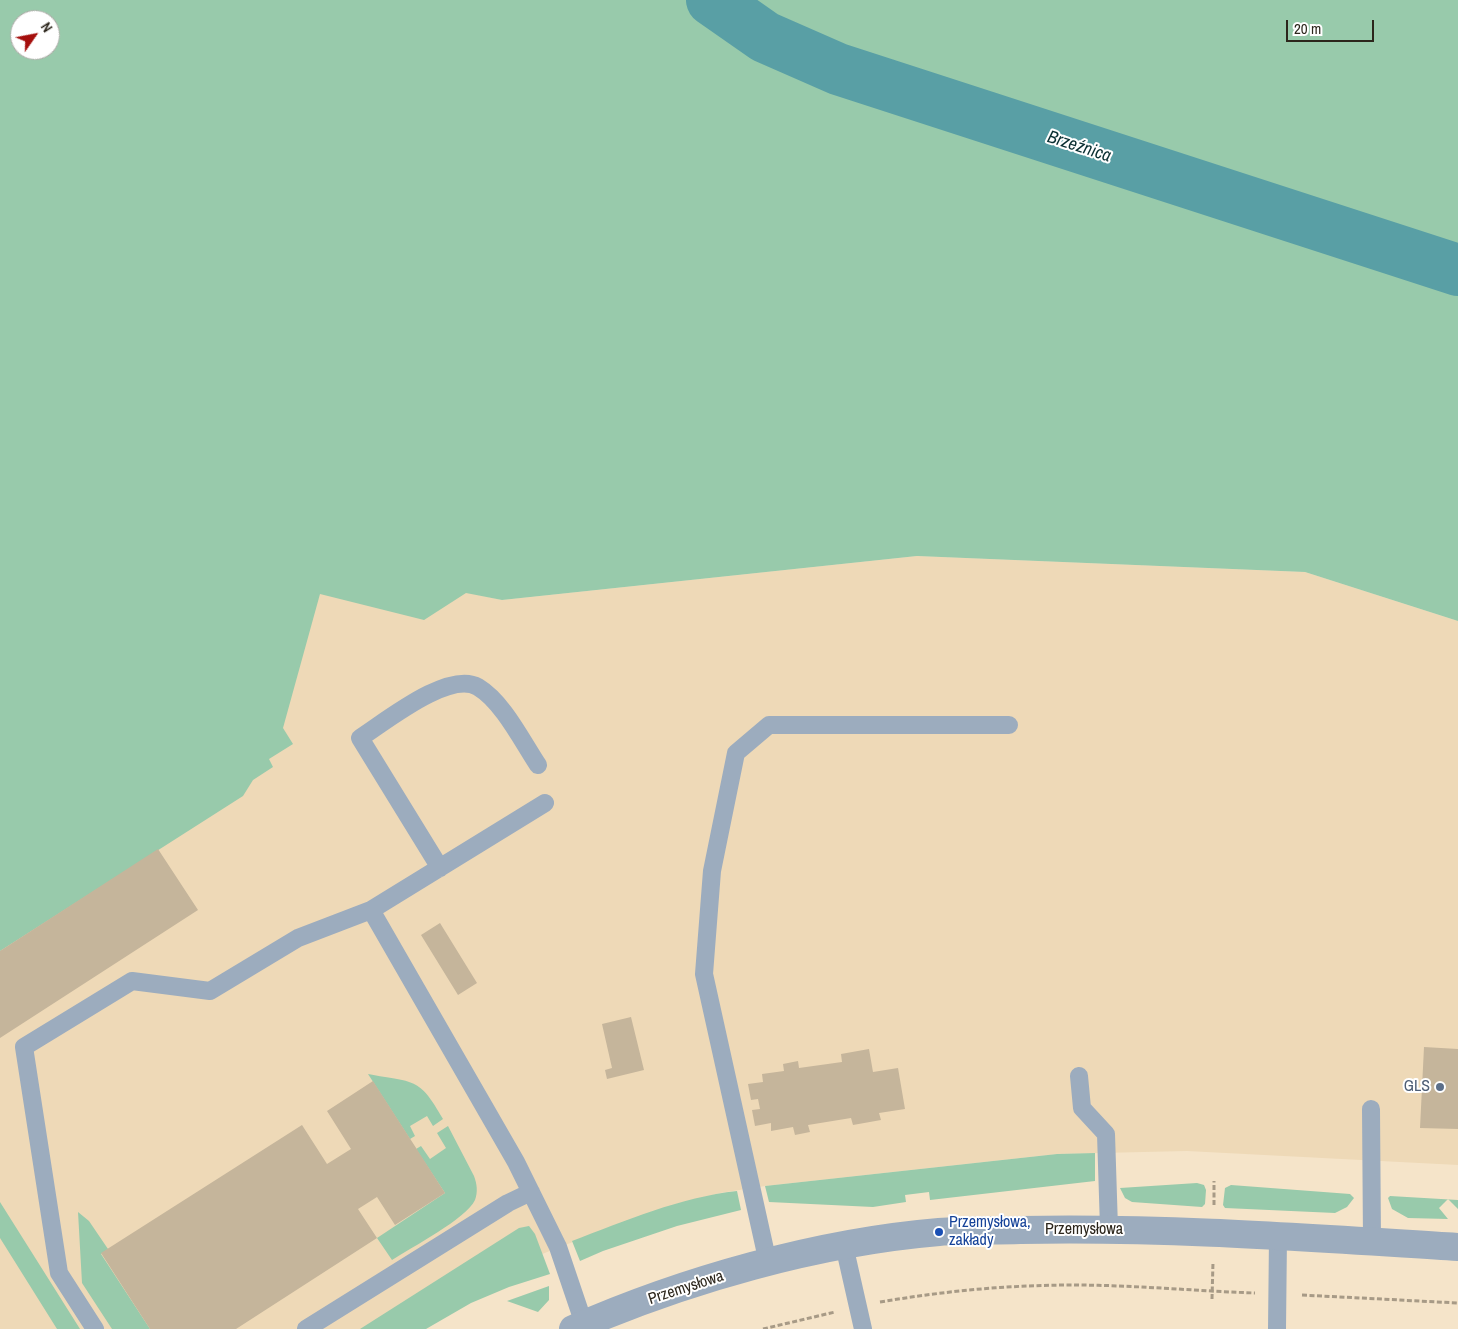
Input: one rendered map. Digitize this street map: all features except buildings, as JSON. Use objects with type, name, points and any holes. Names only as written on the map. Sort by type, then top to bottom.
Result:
[{"type":"street","name":"Przemysłowa","points":[[579,1327],[652,1298],[768,1263],[844,1245],[939,1232],[1109,1228],[1458,1246]]},
{"type":"lane","points":[[440,868],[360,738],[442,686],[463,682],[478,686],[501,708],[538,765]]},
{"type":"lane","points":[[768,1263],[704,974],[712,871],[736,753],[769,725],[1009,725]]},
{"type":"lane","points":[[95,1329],[59,1273],[24,1047],[132,981],[210,991],[298,938],[371,910],[546,802]]},
{"type":"lane","points":[[371,910],[516,1162],[531,1192],[558,1247],[579,1327]]},
{"type":"lane","points":[[1079,1076],[1082,1108],[1106,1134],[1109,1228]]},
{"type":"lane","points":[[1371,1109],[1372,1241]]},
{"type":"lane","points":[[306,1329],[508,1203],[531,1192]]},
{"type":"lane","points":[[1276,1329],[1278,1237]]},
{"type":"lane","points":[[844,1245],[863,1329]]},
{"type":"path","points":[[763,1329],[859,1306],[972,1288],[1027,1285],[1076,1285],[1458,1303]]},
{"type":"shaded area","points":[[297,556],[502,600],[917,556],[1305,572],[1458,621],[1458,1165],[1187,1151],[1057,1154],[765,1186],[720,1193],[637,1217],[519,1263],[386,1329],[0,1329],[0,922]]},
{"type":"green space","points":[[0,0],[1458,0],[1458,621],[1305,572],[917,556],[502,600],[466,593],[424,620],[320,594],[283,728],[293,744],[269,759],[273,767],[253,780],[243,796],[0,951]]},
{"type":"green space","points":[[368,1074],[406,1081],[421,1088],[428,1095],[443,1119],[433,1126],[427,1116],[410,1126],[415,1136],[410,1139]]},
{"type":"green space","points":[[448,1126],[474,1176],[477,1188],[475,1200],[470,1208],[450,1224],[392,1260],[377,1238],[445,1193],[416,1149],[421,1146],[430,1159],[446,1148],[437,1133]]},
{"type":"green space","points":[[1095,1153],[1095,1181],[930,1200],[929,1192],[905,1195],[906,1202],[873,1207],[769,1202],[765,1186],[1057,1154]]},
{"type":"green space","points":[[1197,1183],[1204,1185],[1206,1190],[1205,1204],[1202,1207],[1132,1202],[1125,1198],[1120,1188]]},
{"type":"green space","points":[[1231,1185],[1350,1194],[1354,1198],[1347,1207],[1335,1213],[1225,1208],[1223,1205],[1225,1188]]},
{"type":"green space","points":[[737,1191],[741,1210],[677,1226],[603,1251],[580,1261],[572,1241],[674,1204]]},
{"type":"green space","points":[[1390,1196],[1448,1199],[1439,1208],[1448,1219],[1408,1218],[1392,1209],[1388,1198]]},
{"type":"green space","points":[[1448,1199],[1458,1200],[1458,1209]]},
{"type":"green space","points":[[0,1202],[80,1329],[57,1329],[0,1238]]},
{"type":"green space","points":[[78,1212],[89,1221],[108,1249],[101,1254],[150,1329],[112,1329],[82,1283]]},
{"type":"green space","points":[[529,1226],[535,1234],[550,1274],[509,1287],[471,1303],[426,1329],[360,1329],[519,1228]]},
{"type":"green space","points":[[549,1286],[549,1300],[538,1312],[507,1301]]},
{"type":"waterway","name":"Brzeźnica","points":[[712,0],[765,37],[838,69],[1458,270]]},
{"type":"place","name":"GLS","points":[[1440,1087]]},
{"type":"place","name":"Przemysłowa, zakłady","points":[[939,1232]]}]
